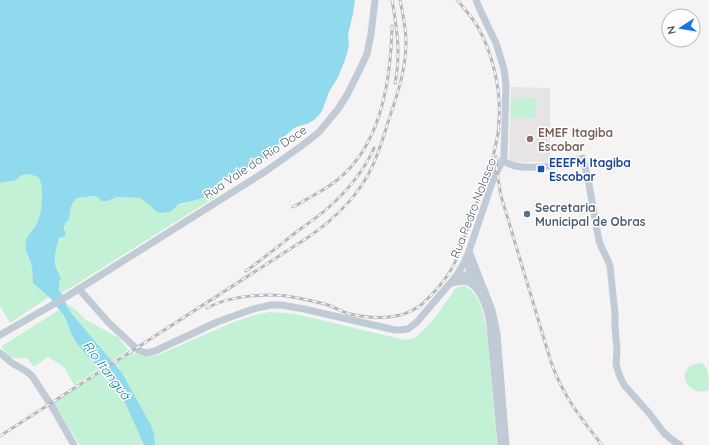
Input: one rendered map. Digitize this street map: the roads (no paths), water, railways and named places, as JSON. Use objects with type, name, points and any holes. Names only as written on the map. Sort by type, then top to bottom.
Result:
[{"type":"street","name":"Rua Vale do Rio Doce","points":[[0,335],[79,289],[266,170],[300,147],[321,129],[338,109],[353,83],[364,59],[371,34],[375,0]]},
{"type":"street","name":"Rua Pedro Nolasco","points":[[79,289],[108,322],[138,350],[146,353],[155,351],[237,314],[262,306],[271,305],[292,306],[388,329],[404,330],[411,327],[457,275],[467,255],[493,180],[503,161],[506,85],[504,69],[496,43],[476,0]]},
{"type":"street","points":[[503,161],[513,166],[536,167],[556,165],[582,158],[588,179],[599,242],[608,258],[610,266],[615,314],[617,352],[616,364],[619,374],[625,386],[649,413],[664,433],[680,445]]},
{"type":"street","points":[[467,255],[474,285],[481,296],[489,320],[501,445]]},
{"type":"street","points":[[467,255],[483,287],[496,325],[506,445]]},
{"type":"street","points":[[457,275],[471,275],[479,281],[483,287]]},
{"type":"street","points":[[451,283],[464,281],[474,285]]},
{"type":"street","points":[[0,340],[7,331]]},
{"type":"street","points":[[0,353],[32,376],[53,408],[74,445]]},
{"type":"street","points":[[0,360],[12,363]]},
{"type":"water","name":"Rio Itanguá","points":[[0,0],[355,0],[348,34],[349,46],[345,60],[338,77],[329,92],[322,111],[314,120],[294,128],[284,137],[271,153],[257,163],[225,178],[218,183],[213,191],[202,198],[179,204],[170,212],[160,213],[155,211],[140,198],[117,197],[107,201],[101,201],[95,196],[77,198],[71,206],[69,220],[66,222],[64,227],[66,236],[59,238],[55,254],[55,264],[61,279],[59,282],[59,290],[72,314],[122,373],[151,425],[155,445],[144,445],[122,397],[76,342],[64,316],[49,297],[33,283],[32,268],[26,252],[26,242],[30,233],[37,224],[40,215],[42,200],[41,183],[36,176],[28,174],[22,175],[13,181],[0,183]]},
{"type":"railway","points":[[392,0],[397,31],[398,52],[395,83]]},
{"type":"railway","points":[[0,436],[307,238],[327,223],[345,206],[361,187],[373,165],[395,102],[406,52],[405,26],[400,0]]},
{"type":"railway","points":[[457,0],[477,25],[490,54],[497,81],[499,99],[498,133]]},
{"type":"railway","points":[[293,207],[333,184],[357,160],[367,143],[376,125],[382,105],[389,65],[392,26]]},
{"type":"railway","points":[[207,308],[227,300],[264,295],[288,296],[309,300],[328,305],[350,314],[367,317],[394,316],[403,314],[418,307],[439,287],[456,260],[492,162],[499,129]]},
{"type":"railway","points":[[246,271],[328,208],[348,188],[360,173],[374,148]]},
{"type":"railway","points":[[496,157],[501,196],[551,362],[567,396],[579,415],[602,445]]},
{"type":"place","name":"EMEF Itagiba Escobar","points":[[530,139]]},
{"type":"place","name":"EEEFM Itagiba Escobar","points":[[541,169]]},
{"type":"place","name":"Secretaria Municipal de Obras","points":[[527,214]]}]
